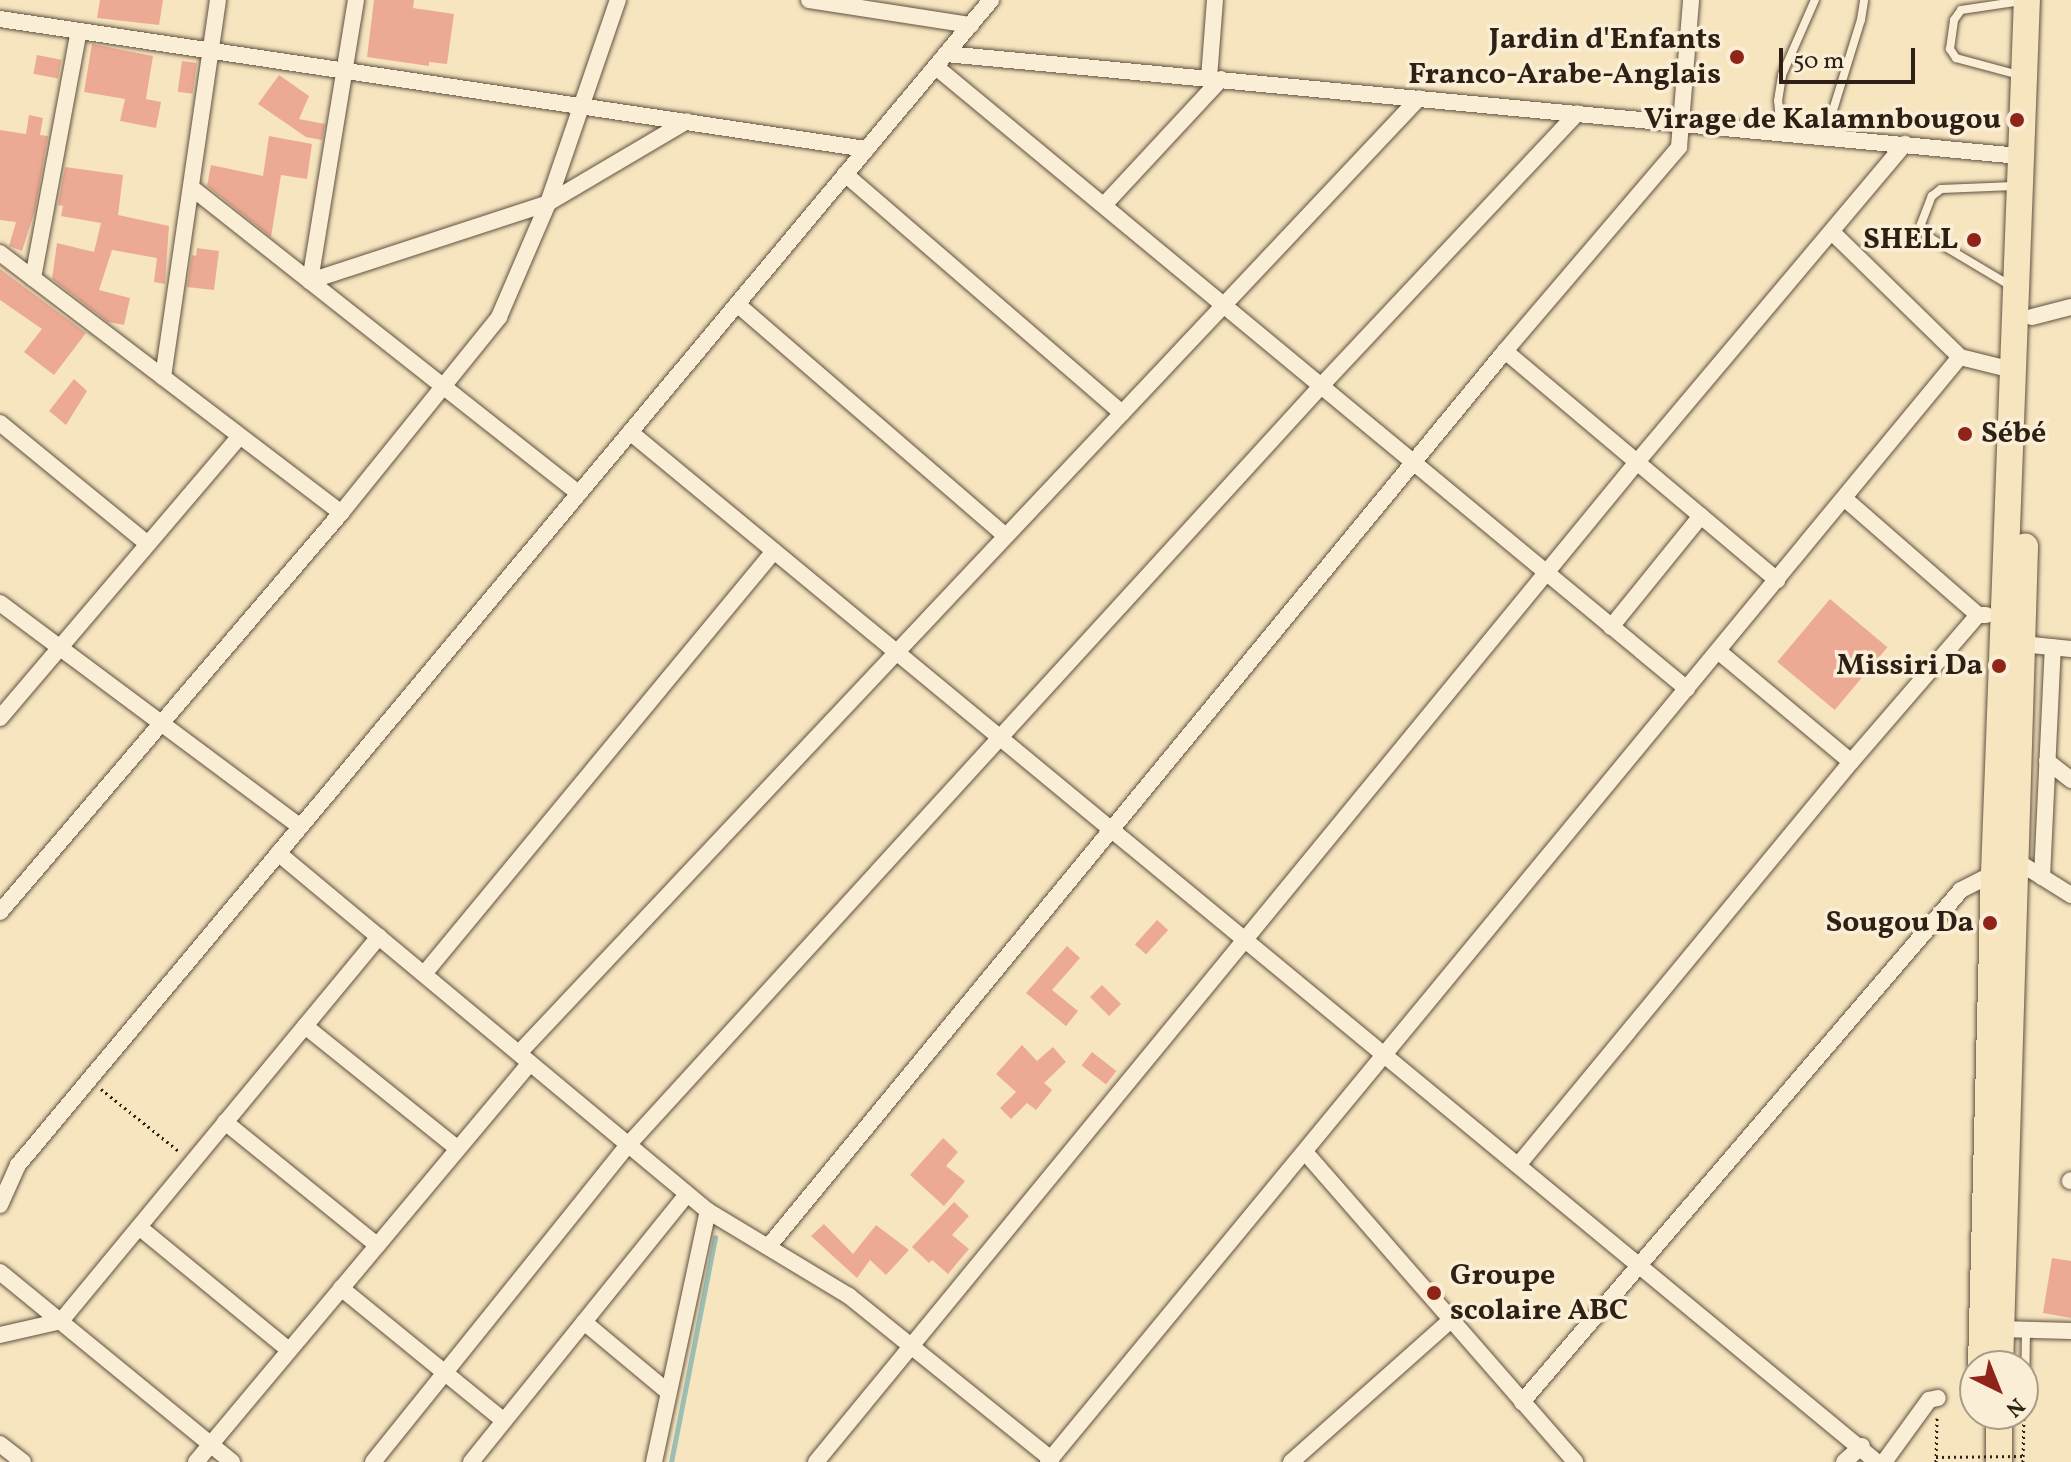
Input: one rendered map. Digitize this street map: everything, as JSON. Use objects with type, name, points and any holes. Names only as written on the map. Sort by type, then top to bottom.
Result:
[{"type":"highway","points":[[2006,1350],[2013,1329],[2004,866],[2004,615],[2027,0]]},
{"type":"highway","points":[[1982,1350],[2004,866],[2022,644],[2042,0]]},
{"type":"highway","points":[[1981,1430],[1982,1462]]},
{"type":"highway","points":[[2003,1430],[2011,1459]]},
{"type":"street","points":[[163,377],[218,0]]},
{"type":"street","points":[[310,281],[356,0]]},
{"type":"street","points":[[0,912],[341,513],[499,317],[548,203],[618,0]]},
{"type":"street","points":[[809,0],[971,25]]},
{"type":"street","points":[[0,1205],[18,1165],[991,0]]},
{"type":"street","points":[[1104,205],[1215,79],[1215,0]]},
{"type":"street","points":[[768,1247],[1413,462],[1679,147],[1691,0]]},
{"type":"street","points":[[0,19],[866,149]]},
{"type":"street","points":[[33,278],[79,31]]},
{"type":"street","points":[[941,60],[1215,79],[2020,156]]},
{"type":"street","points":[[941,60],[1223,306],[1687,689]]},
{"type":"street","points":[[196,1462],[458,1149],[524,1058],[896,653],[1419,98]]},
{"type":"street","points":[[373,1462],[628,1145],[1321,386],[1577,113]]},
{"type":"street","points":[[310,281],[548,203],[687,121]]},
{"type":"street","points":[[816,1462],[1546,572],[1905,144]]},
{"type":"street","points":[[845,174],[1122,413]]},
{"type":"street","points":[[192,188],[579,494]]},
{"type":"street","points":[[1832,232],[1960,357],[2012,370]]},
{"type":"street","points":[[0,253],[341,513]]},
{"type":"street","points":[[737,304],[1006,536]]},
{"type":"street","points":[[2032,317],[2071,307]]},
{"type":"street","points":[[1505,351],[1777,580]]},
{"type":"street","points":[[278,853],[708,1211],[849,1296],[1050,1460],[1960,357]]},
{"type":"street","points":[[0,423],[148,544]]},
{"type":"street","points":[[630,432],[1862,1446],[1877,1462]]},
{"type":"street","points":[[0,718],[240,436]]},
{"type":"street","points":[[1844,498],[1978,615],[2004,615]]},
{"type":"street","points":[[1611,627],[1701,516]]},
{"type":"street","points":[[424,974],[774,551]]},
{"type":"street","points":[[0,603],[300,827]]},
{"type":"street","points":[[1519,1164],[1851,762],[1978,615]]},
{"type":"street","points":[[2022,644],[2071,649]]},
{"type":"street","points":[[2042,877],[2053,647]]},
{"type":"street","points":[[1718,651],[1851,762]]},
{"type":"street","points":[[2047,761],[2071,780]]},
{"type":"street","points":[[1522,1402],[1961,890],[2004,866],[2042,877],[2071,895]]},
{"type":"street","points":[[0,1335],[61,1321],[379,937]]},
{"type":"street","points":[[305,1026],[458,1149]]},
{"type":"street","points":[[225,1122],[377,1245]]},
{"type":"street","points":[[1305,1152],[1522,1402],[1568,1460]]},
{"type":"street","points":[[471,1462],[687,1194]]},
{"type":"street","points":[[652,1458],[708,1211]]},
{"type":"street","points":[[139,1227],[289,1350]]},
{"type":"street","points":[[0,1272],[232,1462]]},
{"type":"street","points":[[341,1288],[504,1421]]},
{"type":"street","points":[[1291,1462],[1450,1321]]},
{"type":"street","points":[[584,1322],[668,1392]]},
{"type":"street","points":[[2013,1329],[2071,1331]]},
{"type":"street","points":[[1884,1462],[1929,1400],[1938,1398]]},
{"type":"street","points":[[0,1444],[23,1462]]},
{"type":"street","points":[[1844,1462],[1862,1446]]},
{"type":"lane","points":[[1781,133],[1778,101],[1782,75],[1815,0]]},
{"type":"lane","points":[[1825,136],[1864,0]]},
{"type":"lane","points":[[2024,76],[1956,58],[1950,49],[1954,20],[1961,10],[2027,0]]},
{"type":"lane","points":[[2015,289],[1927,236],[1921,224],[1932,196],[1941,189],[2019,186]]},
{"type":"lane","points":[[2013,1329],[2017,1350]]},
{"type":"path","points":[[89,1080],[193,1162]]},
{"type":"path","points":[[1938,1398],[1936,1460],[2011,1459],[2023,1462]]},
{"type":"path","points":[[2011,1459],[2018,1430]]},
{"type":"building","points":[[100,0],[163,0],[159,25],[97,18]]},
{"type":"building","points":[[374,0],[414,0],[413,8],[454,14],[447,64],[429,62],[429,66],[367,57]]},
{"type":"building","points":[[92,44],[153,56],[146,99],[161,102],[156,128],[120,121],[125,99],[84,92]]},
{"type":"building","points":[[37,55],[62,60],[58,78],[33,74]]},
{"type":"building","points":[[182,61],[197,63],[193,94],[178,92]]},
{"type":"building","points":[[279,75],[309,96],[299,119],[325,124],[322,140],[306,137],[258,104]]},
{"type":"building","points":[[29,115],[43,118],[40,135],[48,136],[35,210],[22,251],[9,246],[16,222],[0,220],[0,130],[26,134]]},
{"type":"building","points":[[269,136],[312,144],[307,179],[281,175],[271,237],[207,186],[211,165],[263,176]]},
{"type":"building","points":[[65,167],[123,175],[118,215],[169,226],[165,284],[154,282],[157,258],[112,250],[99,290],[130,298],[124,325],[108,322],[52,279],[57,243],[94,252],[101,223],[61,216],[63,206],[58,205]]},
{"type":"building","points":[[197,248],[219,251],[214,290],[187,287],[192,255],[196,256]]},
{"type":"building","points":[[0,269],[86,333],[54,375],[24,352],[42,329],[0,300]]},
{"type":"building","points":[[74,379],[87,391],[66,425],[49,411]]},
{"type":"building","points":[[1830,599],[1887,647],[1835,710],[1777,662]]},
{"type":"building","points":[[1157,920],[1168,930],[1146,955],[1135,945]]},
{"type":"building","points":[[1067,946],[1080,958],[1052,990],[1078,1011],[1066,1026],[1026,993]]},
{"type":"building","points":[[1102,985],[1121,1004],[1109,1016],[1090,997]]},
{"type":"building","points":[[1022,1045],[1037,1061],[1053,1047],[1066,1062],[1044,1083],[1052,1090],[1036,1110],[1027,1103],[1011,1119],[1000,1108],[1016,1092],[996,1074]]},
{"type":"building","points":[[1092,1052],[1116,1071],[1106,1084],[1082,1065]]},
{"type":"building","points":[[943,1138],[958,1152],[946,1166],[965,1181],[944,1206],[910,1175]]},
{"type":"building","points":[[954,1202],[969,1216],[952,1235],[969,1249],[948,1274],[932,1260],[929,1263],[912,1247]]},
{"type":"building","points":[[824,1224],[853,1254],[876,1225],[909,1250],[886,1275],[870,1260],[857,1278],[811,1236]]},
{"type":"building","points":[[2052,1258],[2071,1261],[2071,1318],[2043,1313]]},
{"type":"waterway","points":[[671,1462],[715,1237]]},
{"type":"place","name":"Jardin d'Enfants Franco-Arabe-Anglais","points":[[1737,57]]},
{"type":"place","name":"Virage de Kalamnbougou","points":[[2017,120]]},
{"type":"place","name":"SHELL","points":[[1974,240]]},
{"type":"place","name":"Sébé","points":[[1965,434]]},
{"type":"place","name":"Missiri Da","points":[[1999,666]]},
{"type":"place","name":"Sougou Da","points":[[1990,923]]},
{"type":"place","name":"Groupe scolaire ABC","points":[[1434,1293]]}]
